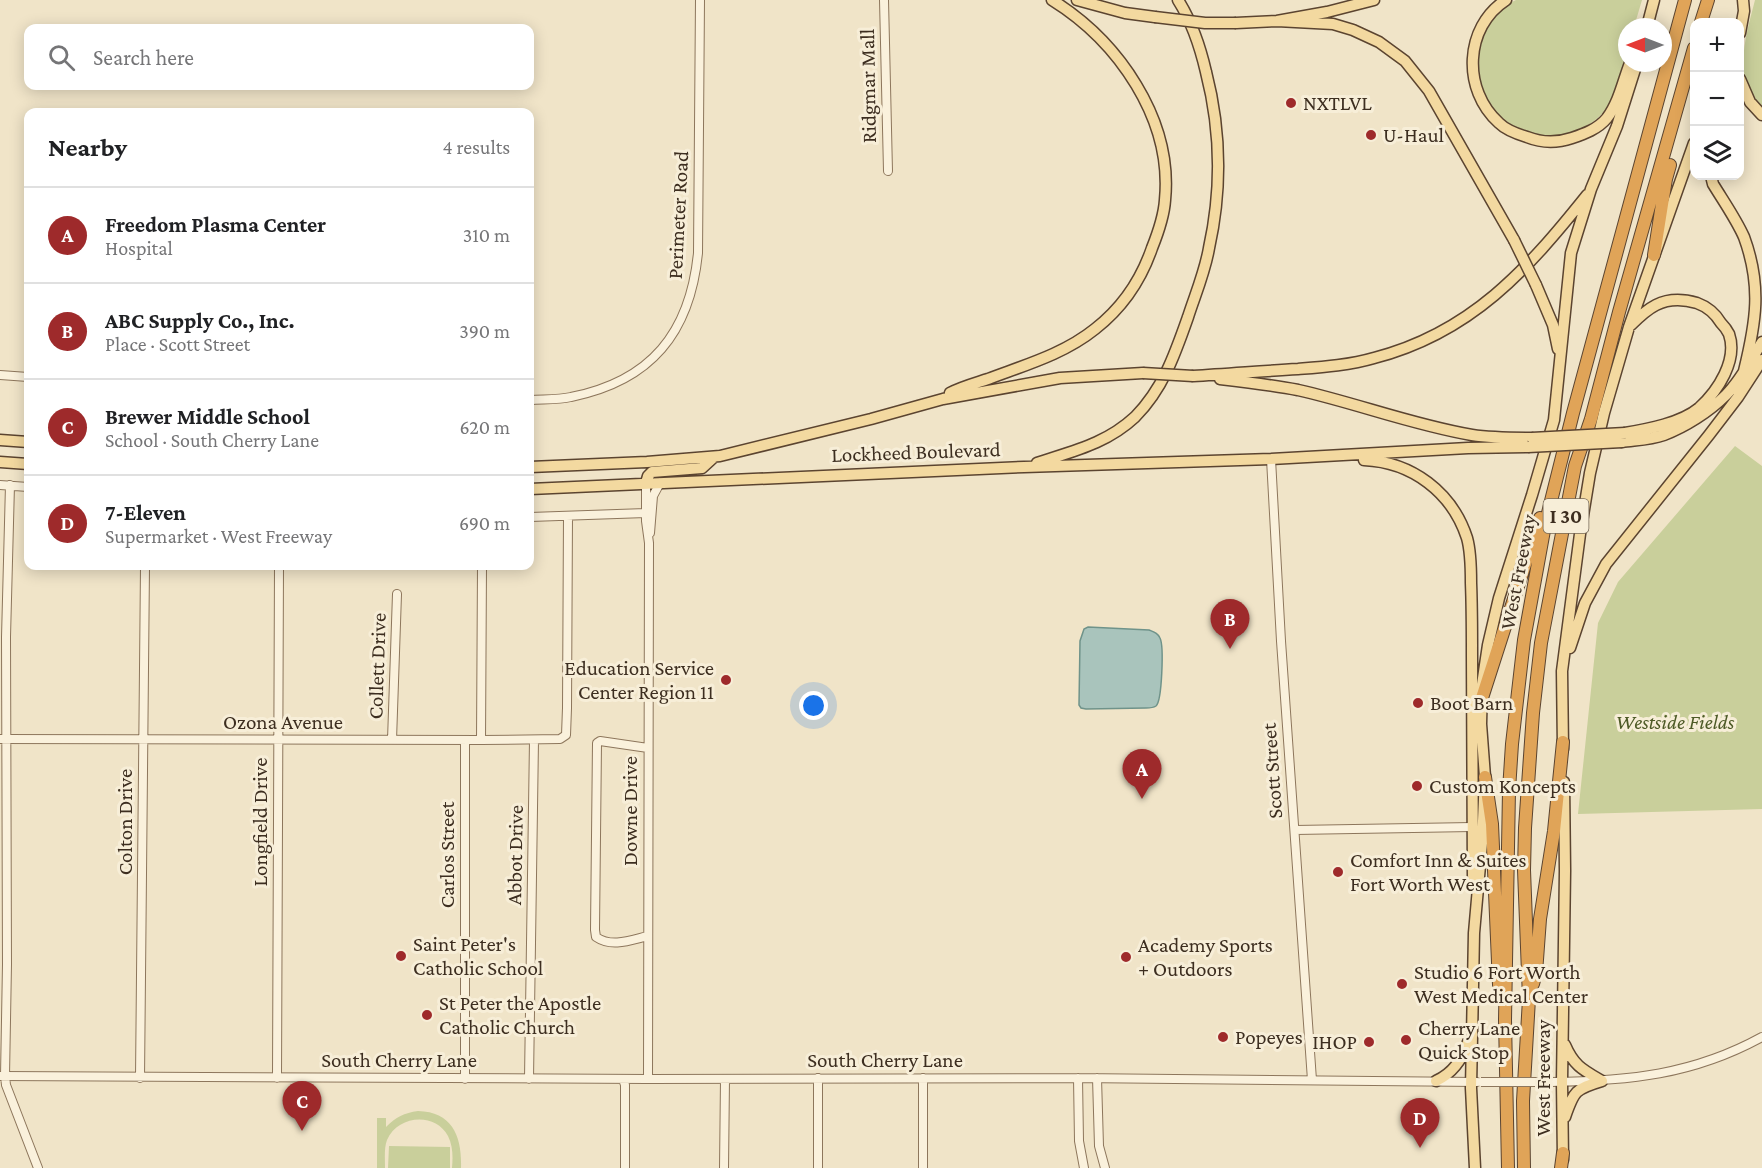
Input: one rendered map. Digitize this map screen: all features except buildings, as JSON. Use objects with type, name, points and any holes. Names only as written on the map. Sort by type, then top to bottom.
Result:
[{"type":"highway","name":"West Freeway","points":[[1508,1168],[1505,1020],[1508,826],[1512,744],[1527,621],[1550,505],[1575,403],[1685,0]]},
{"type":"highway","points":[[1702,18],[1708,0]]},
{"type":"highway","name":"West Freeway","points":[[1524,1168],[1523,1101],[1529,999],[1524,870],[1525,828],[1533,713],[1541,643],[1575,466],[1591,419],[1618,312],[1690,65]]},
{"type":"highway","points":[[1654,255],[1666,178],[1684,110],[1685,82]]},
{"type":"highway","points":[[1482,698],[1540,518],[1550,505]]},
{"type":"highway","points":[[1529,999],[1536,973],[1540,920],[1554,831],[1563,742]]},
{"type":"highway","points":[[1485,777],[1492,824],[1499,1001],[1505,1020]]},
{"type":"highway","points":[[1562,1168],[1563,1153]]},
{"type":"main road","points":[[943,399],[952,392],[1052,355],[1095,330],[1119,306],[1138,280],[1158,233],[1165,202],[1166,181],[1162,148],[1150,109],[1124,67],[1106,46],[1070,11],[1052,0]]},
{"type":"main road","points":[[1077,0],[1125,13],[1205,22],[1277,21],[1333,24],[1379,42],[1405,61],[1429,91],[1514,240],[1553,325],[1560,363]]},
{"type":"main road","points":[[1024,467],[1102,441],[1121,429],[1142,409],[1162,382],[1173,359],[1200,282],[1209,248],[1217,198],[1219,163],[1215,113],[1200,46],[1187,14],[1178,0]]},
{"type":"main road","points":[[1277,21],[1328,12],[1374,0]]},
{"type":"main road","points":[[1506,0],[1485,19],[1473,48],[1474,81],[1479,98],[1500,125],[1536,141],[1560,142],[1593,130],[1605,120],[1614,107],[1627,72]]},
{"type":"main road","points":[[1649,18],[1654,0]]},
{"type":"main road","points":[[1736,18],[1742,0]]},
{"type":"main road","points":[[1742,0],[1743,18]]},
{"type":"main road","name":"West Freeway","points":[[1474,1168],[1476,1082],[1472,1033],[1474,933],[1485,777],[1481,724],[1485,665],[1492,623],[1554,420],[1571,253],[1591,189],[1617,126],[1634,72]]},
{"type":"main road","points":[[1744,88],[1750,102],[1762,115]]},
{"type":"main road","name":"West Freeway","points":[[1563,1153],[1562,1123],[1556,1082],[1563,1038],[1565,871],[1562,671],[1575,569],[1590,473],[1604,413],[1629,327],[1690,158]]},
{"type":"main road","points":[[1712,180],[1743,236],[1753,263],[1757,291],[1754,329],[1744,370]]},
{"type":"main road","points":[[1193,376],[1320,367],[1366,360],[1394,352],[1434,335],[1488,302],[1507,286],[1542,250],[1591,189]]},
{"type":"main road","points":[[1624,437],[1654,428],[1698,409],[1722,379],[1728,368],[1730,351],[1729,335],[1713,311],[1691,301],[1676,299],[1657,304],[1643,313],[1629,327]]},
{"type":"main road","points":[[1304,457],[1624,437],[1647,439],[1664,435],[1701,415],[1726,395],[1762,342]]},
{"type":"main road","points":[[1562,671],[1585,603],[1606,564],[1709,435],[1762,360]]},
{"type":"main road","name":"Lockheed Boulevard","points":[[534,467],[624,464],[714,457],[872,420],[943,399],[1060,378],[1143,373],[1193,376]]},
{"type":"main road","points":[[1193,376],[1270,385],[1430,426],[1472,435],[1530,442]]},
{"type":"main road","points":[[0,440],[24,442]]},
{"type":"main road","points":[[646,483],[652,472],[702,468],[714,457]]},
{"type":"main road","points":[[1304,457],[1377,460],[1419,475],[1431,484],[1452,507],[1469,548],[1474,933]]},
{"type":"main road","name":"Lockheed Boulevard","points":[[534,489],[1304,457]]},
{"type":"main road","points":[[0,462],[24,464]]},
{"type":"main road","points":[[1436,1081],[1455,1068],[1464,1055],[1472,1033]]},
{"type":"main road","points":[[1563,1038],[1576,1065],[1602,1081]]},
{"type":"main road","points":[[1562,1123],[1572,1096],[1586,1086],[1602,1081]]},
{"type":"street","name":"Perimeter Road","points":[[534,400],[568,398],[615,384],[633,374],[667,342],[678,326],[690,299],[696,276],[698,254],[700,0]]},
{"type":"street","name":"Ridgmar Mall","points":[[884,0],[888,171]]},
{"type":"street","points":[[0,375],[24,377]]},
{"type":"street","name":"Scott Street","points":[[1271,459],[1281,641],[1312,1080]]},
{"type":"street","name":"Downe Drive","points":[[646,483],[649,543],[648,1079]]},
{"type":"street","name":"Downe Drive","points":[[649,543],[653,496],[660,483]]},
{"type":"street","points":[[0,485],[24,487]]},
{"type":"street","points":[[10,485],[3,739],[7,964],[2,1076],[38,1168]]},
{"type":"street","points":[[534,517],[646,513]]},
{"type":"street","name":"Ozona Avenue","points":[[3,739],[549,740],[564,737],[567,708],[568,516]]},
{"type":"street","name":"Colton Drive","points":[[140,1078],[145,570]]},
{"type":"street","name":"Longfield Drive","points":[[277,1078],[279,570]]},
{"type":"street","points":[[481,740],[482,570]]},
{"type":"street","name":"Collett Drive","points":[[392,740],[397,594]]},
{"type":"street","name":"Carlos Street","points":[[465,740],[465,1078]]},
{"type":"street","name":"Abbot Drive","points":[[529,1079],[534,740]]},
{"type":"street","points":[[648,747],[600,741],[597,743],[596,937],[614,943],[648,936]]},
{"type":"street","points":[[1295,830],[1472,827]]},
{"type":"street","name":"South Cherry Lane","points":[[2,1076],[1602,1081],[1643,1077],[1692,1066],[1762,1037]]},
{"type":"street","points":[[818,1078],[818,1168]]},
{"type":"street","points":[[923,1078],[923,1168]]},
{"type":"street","points":[[1078,1078],[1079,1141],[1084,1168]]},
{"type":"street","points":[[1097,1078],[1099,1146],[1105,1168]]},
{"type":"street","points":[[623,1079],[625,1085],[625,1168]]},
{"type":"street","points":[[724,1168],[725,1079]]},
{"type":"green space","points":[[1516,0],[1642,0],[1637,18],[1618,18],[1618,72],[1623,72],[1620,85],[1611,102],[1598,118],[1582,129],[1564,135],[1546,136],[1527,133],[1510,126],[1495,114],[1483,98],[1478,73],[1480,39],[1488,23],[1508,4]]},
{"type":"green space","points":[[1755,0],[1762,0],[1762,109],[1752,97],[1744,71],[1748,28]]},
{"type":"green space","name":"Westside Fields","points":[[1735,446],[1762,466],[1762,809],[1578,814],[1598,623],[1618,582]]},
{"type":"green space","points":[[418,1111],[440,1116],[453,1128],[460,1146],[461,1168],[452,1168],[451,1144],[442,1128],[426,1120],[417,1120],[399,1125],[392,1132],[386,1143],[385,1168],[377,1168],[377,1118],[386,1118],[386,1127],[400,1116]]},
{"type":"green space","points":[[389,1146],[450,1147],[450,1168],[388,1168]]},
{"type":"water","points":[[1088,627],[1149,630],[1158,635],[1162,651],[1162,673],[1156,706],[1152,708],[1081,708],[1079,705],[1080,641],[1084,629]]},
{"type":"place","name":"NXTLVL","points":[[1291,103]]},
{"type":"place","name":"U-Haul","points":[[1371,135]]},
{"type":"place","name":"ABC Supply Co., Inc.","points":[[1230,649]]},
{"type":"place","name":"Education Service Center Region 11","points":[[726,680]]},
{"type":"place","name":"Boot Barn","points":[[1418,703]]},
{"type":"place","name":"Custom Koncepts","points":[[1417,786]]},
{"type":"place","name":"Freedom Plasma Center","points":[[1142,799]]},
{"type":"place","name":"Comfort Inn & Suites Fort Worth West","points":[[1338,872]]},
{"type":"place","name":"Saint Peter's Catholic School","points":[[401,956]]},
{"type":"place","name":"Academy Sports + Outdoors","points":[[1126,957]]},
{"type":"place","name":"Studio 6 Fort Worth West Medical Center","points":[[1402,984]]},
{"type":"place","name":"St Peter the Apostle Catholic Church","points":[[427,1015]]},
{"type":"place","name":"Popeyes","points":[[1223,1037]]},
{"type":"place","name":"Cherry Lane Quick Stop","points":[[1406,1040]]},
{"type":"place","name":"IHOP","points":[[1369,1042]]},
{"type":"place","name":"Brewer Middle School","points":[[302,1131]]},
{"type":"place","name":"7-Eleven","points":[[1420,1148]]}]
